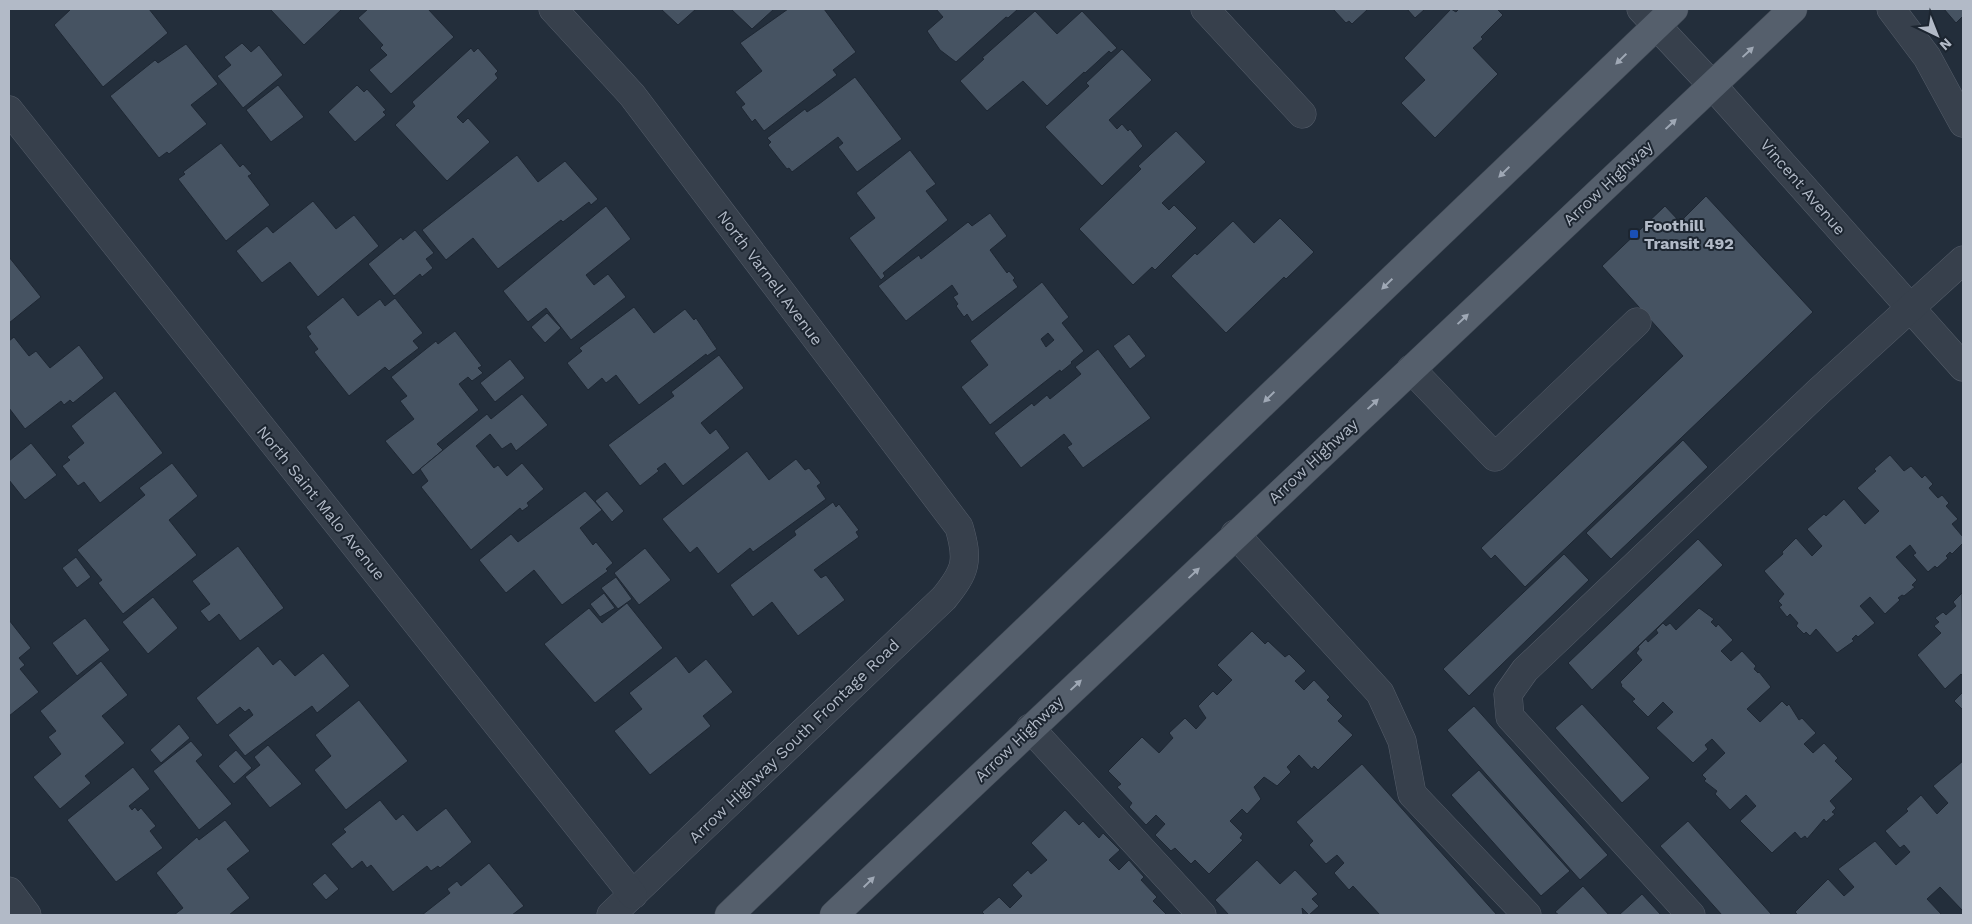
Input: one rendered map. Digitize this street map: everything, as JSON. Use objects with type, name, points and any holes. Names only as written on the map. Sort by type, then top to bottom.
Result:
[{"type":"main road","name":"Arrow Highway","points":[[834,915],[1235,534],[1793,9]]},
{"type":"main road","points":[[729,915],[1657,14]]},
{"type":"street","name":"North Varnell Avenue","points":[[553,9],[632,96],[953,519],[959,527],[966,559]]},
{"type":"street","points":[[1205,9],[1302,114]]},
{"type":"street","points":[[1891,9],[1927,57],[1963,123]]},
{"type":"street","name":"Vincent Avenue","points":[[1657,14],[1712,85],[1963,368]]},
{"type":"street","name":"North Saint Malo Avenue","points":[[9,110],[633,895]]},
{"type":"street","points":[[1691,915],[1510,716],[1508,694],[1525,670],[1811,398],[1963,260]]},
{"type":"street","points":[[1411,368],[1495,457],[1637,322]]},
{"type":"street","points":[[1235,534],[1380,693],[1402,741],[1412,794],[1527,915]]},
{"type":"street","name":"Arrow Highway South Frontage Road","points":[[611,915],[944,598],[958,580],[966,559]]},
{"type":"street","points":[[1030,728],[1202,915]]},
{"type":"street","points":[[9,891],[27,915]]},
{"type":"building","points":[[71,9],[149,9],[168,33],[103,87],[54,25]]},
{"type":"building","points":[[270,9],[342,9],[304,45]]},
{"type":"building","points":[[368,9],[428,9],[454,37],[391,94],[369,70],[387,55],[380,48],[383,45],[358,18]]},
{"type":"building","points":[[661,9],[696,9],[678,25]]},
{"type":"building","points":[[731,9],[774,9],[752,29]]},
{"type":"building","points":[[788,9],[824,9],[856,52],[833,70],[837,75],[764,131],[755,119],[752,122],[741,107],[745,104],[735,92],[762,71],[740,43]]},
{"type":"building","points":[[936,9],[1018,9],[1008,18],[1006,17],[956,62],[940,50],[927,31],[943,17]]},
{"type":"building","points":[[1333,9],[1368,9],[1352,24],[1349,21],[1346,23]]},
{"type":"building","points":[[1407,9],[1425,9],[1415,18]]},
{"type":"building","points":[[1451,9],[1456,12],[1459,9],[1497,9],[1503,15],[1473,48],[1498,74],[1435,138],[1401,103],[1425,80],[1404,58]]},
{"type":"building","points":[[1944,9],[1963,9],[1963,19],[1962,17],[1956,23]]},
{"type":"building","points":[[1035,11],[1057,34],[1082,11],[1117,48],[1111,53],[1109,51],[1047,106],[1023,81],[987,111],[960,81],[984,59],[982,58]]},
{"type":"building","points":[[242,43],[251,52],[259,45],[283,75],[243,108],[217,76],[231,65],[224,57]]},
{"type":"building","points":[[186,44],[218,84],[191,105],[207,124],[169,154],[167,152],[159,158],[110,96],[155,60],[158,63]]},
{"type":"building","points":[[471,48],[474,52],[478,48],[498,71],[495,74],[498,78],[457,117],[463,123],[468,118],[490,142],[447,181],[395,125],[415,106],[412,102]]},
{"type":"building","points":[[1122,49],[1152,80],[1109,120],[1117,129],[1122,124],[1128,131],[1130,129],[1143,146],[1102,186],[1045,127],[1089,86],[1086,83]]},
{"type":"building","points":[[855,77],[902,139],[857,172],[838,147],[843,143],[838,137],[792,172],[789,168],[787,169],[768,145],[771,142],[767,138],[805,109],[807,112]]},
{"type":"building","points":[[278,85],[304,117],[271,142],[246,110]]},
{"type":"building","points":[[357,85],[364,92],[367,89],[386,110],[383,112],[386,115],[355,142],[328,112]]},
{"type":"building","points":[[1176,131],[1206,162],[1162,203],[1169,210],[1174,205],[1197,228],[1155,270],[1152,267],[1133,285],[1079,229],[1141,169],[1138,166]]},
{"type":"building","points":[[221,143],[240,167],[243,164],[252,174],[248,176],[270,205],[226,241],[178,179],[185,174],[183,172]]},
{"type":"building","points":[[910,150],[936,184],[926,191],[948,220],[883,273],[885,276],[881,280],[849,238],[875,218],[856,193]]},
{"type":"building","points":[[517,155],[538,182],[565,161],[598,199],[591,205],[589,202],[563,222],[561,220],[498,269],[473,238],[446,260],[422,230]]},
{"type":"building","points":[[1706,196],[1813,312],[1525,587],[1495,555],[1491,559],[1481,548],[1683,356],[1602,266],[1665,206],[1680,222]]},
{"type":"building","points":[[313,201],[336,229],[354,215],[379,246],[318,297],[290,262],[262,283],[236,251],[267,226],[273,233]]},
{"type":"building","points":[[606,206],[631,239],[586,275],[594,285],[608,274],[626,297],[571,340],[546,308],[528,322],[503,291]]},
{"type":"building","points":[[990,213],[1007,236],[990,250],[1007,273],[1009,271],[1015,278],[1013,280],[1018,287],[972,322],[967,314],[964,317],[956,306],[958,304],[953,297],[958,294],[952,285],[906,321],[878,286],[919,255],[921,259],[968,222],[972,226]]},
{"type":"building","points":[[1280,218],[1314,252],[1286,279],[1284,277],[1226,333],[1171,276],[1195,253],[1197,255],[1233,221],[1254,243]]},
{"type":"building","points":[[415,230],[434,253],[426,259],[433,268],[422,277],[420,274],[394,296],[368,264],[401,237],[403,240]]},
{"type":"building","points":[[9,257],[41,297],[9,323]]},
{"type":"building","points":[[1042,282],[1069,317],[1062,323],[1084,351],[1061,372],[1060,370],[990,425],[961,387],[988,365],[970,341]],"holes":[[[1048,333],[1054,340],[1046,347],[1041,339]]]},
{"type":"building","points":[[343,297],[358,316],[380,299],[385,306],[395,298],[423,333],[413,341],[419,348],[389,371],[385,367],[349,396],[314,352],[318,349],[308,336],[311,334],[306,327]]},
{"type":"building","points":[[634,307],[654,333],[685,309],[694,320],[696,318],[717,349],[707,356],[706,354],[639,405],[616,375],[606,383],[602,378],[588,390],[567,363],[582,351],[579,348]]},
{"type":"building","points":[[547,313],[561,328],[545,343],[531,327]]},
{"type":"building","points":[[455,331],[482,366],[478,368],[483,373],[472,381],[468,377],[459,384],[479,410],[437,444],[443,450],[413,475],[385,441],[414,419],[400,401],[407,396],[391,377],[436,341],[438,344]]},
{"type":"building","points":[[1129,334],[1146,356],[1130,369],[1113,346]]},
{"type":"building","points":[[14,337],[29,356],[36,351],[50,368],[79,345],[104,378],[73,403],[70,400],[64,405],[61,401],[25,429],[9,408],[9,341]]},
{"type":"building","points":[[1098,349],[1151,418],[1083,468],[1067,447],[1072,444],[1064,434],[1021,468],[994,433],[1032,403],[1034,406],[1047,395],[1050,399],[1081,374],[1075,367]]},
{"type":"building","points":[[719,355],[744,388],[701,423],[710,434],[716,429],[730,448],[683,486],[665,463],[657,469],[659,471],[640,486],[608,445],[674,396],[671,392]]},
{"type":"building","points":[[510,359],[525,378],[495,402],[480,383]]},
{"type":"building","points":[[115,391],[163,453],[100,503],[84,482],[78,486],[62,466],[70,460],[67,457],[84,443],[71,426]]},
{"type":"building","points":[[522,394],[548,425],[516,451],[511,443],[502,449],[490,434],[476,446],[494,468],[498,465],[507,476],[522,463],[544,489],[527,503],[529,506],[522,511],[520,508],[471,550],[421,487],[428,481],[420,469],[487,414],[491,419]]},
{"type":"building","points":[[1683,440],[1708,467],[1611,559],[1586,533]]},
{"type":"building","points":[[31,443],[57,475],[25,500],[9,480],[9,461]]},
{"type":"building","points":[[747,451],[769,480],[796,459],[805,470],[809,468],[821,483],[817,486],[826,499],[753,552],[750,548],[718,574],[697,547],[690,553],[662,519]]},
{"type":"building","points":[[1890,455],[1904,471],[1911,466],[1922,478],[1925,475],[1933,484],[1929,488],[1938,498],[1942,495],[1949,503],[1946,506],[1958,519],[1952,524],[1963,537],[1963,543],[1952,554],[1950,552],[1946,556],[1948,558],[1937,568],[1935,566],[1928,572],[1913,555],[1916,553],[1910,545],[1896,557],[1917,580],[1912,585],[1915,587],[1904,596],[1902,595],[1898,598],[1900,600],[1885,614],[1870,597],[1860,606],[1875,623],[1858,637],[1856,635],[1852,639],[1854,641],[1837,653],[1816,629],[1810,636],[1806,632],[1804,634],[1796,626],[1798,623],[1790,614],[1787,617],[1779,607],[1782,605],[1778,601],[1784,594],[1764,571],[1783,554],[1782,552],[1796,538],[1812,556],[1822,546],[1807,529],[1824,514],[1826,516],[1844,499],[1865,524],[1879,511],[1857,488]]},
{"type":"building","points":[[172,463],[198,496],[169,520],[197,555],[123,614],[98,583],[102,580],[77,550],[145,495],[139,488]]},
{"type":"building","points":[[585,491],[602,510],[580,528],[593,545],[596,542],[613,563],[606,569],[608,571],[562,605],[534,570],[506,593],[479,560],[511,534],[518,542]]},
{"type":"building","points":[[607,491],[624,511],[612,522],[595,501]]},
{"type":"building","points":[[833,502],[836,507],[839,504],[859,530],[856,532],[859,537],[814,570],[821,578],[826,575],[845,600],[798,636],[772,602],[753,617],[730,585],[796,535],[794,531]]},
{"type":"building","points":[[1698,539],[1723,565],[1592,690],[1568,663]]},
{"type":"building","points":[[238,546],[284,608],[240,641],[219,614],[209,622],[200,611],[210,604],[192,581]]},
{"type":"building","points":[[645,548],[671,580],[639,605],[614,573]]},
{"type":"building","points":[[1564,554],[1589,580],[1469,696],[1443,669]]},
{"type":"building","points":[[76,557],[91,577],[77,588],[62,568]]},
{"type":"building","points":[[616,577],[632,599],[618,609],[601,588]]},
{"type":"building","points":[[604,593],[615,608],[600,617],[590,604]]},
{"type":"building","points":[[1962,593],[1963,676],[1961,674],[1945,689],[1917,655],[1941,633],[1934,626],[1939,622],[1935,618],[1943,612],[1946,615],[1956,606],[1953,602]]},
{"type":"building","points":[[153,597],[178,628],[148,654],[122,622]]},
{"type":"building","points":[[627,603],[663,648],[595,703],[544,644],[589,608],[602,623]]},
{"type":"building","points":[[1699,608],[1714,619],[1711,622],[1716,627],[1718,624],[1733,640],[1721,651],[1731,661],[1742,651],[1756,666],[1754,669],[1759,672],[1771,687],[1747,709],[1760,722],[1782,701],[1787,706],[1789,704],[1799,720],[1802,718],[1816,733],[1804,744],[1813,753],[1824,743],[1838,758],[1835,761],[1853,779],[1830,801],[1836,808],[1832,812],[1835,814],[1826,822],[1824,819],[1807,839],[1805,836],[1801,839],[1795,832],[1772,853],[1740,821],[1756,806],[1746,795],[1730,810],[1715,794],[1717,791],[1704,781],[1706,779],[1702,775],[1725,753],[1712,739],[1705,745],[1708,749],[1693,763],[1656,728],[1673,712],[1663,702],[1648,717],[1632,701],[1635,699],[1621,686],[1620,682],[1642,660],[1636,653],[1639,649],[1638,647],[1646,639],[1648,642],[1658,633],[1656,630],[1663,623],[1666,626],[1670,623],[1676,630]]},
{"type":"building","points":[[85,618],[110,650],[77,676],[52,643]]},
{"type":"building","points":[[9,620],[31,648],[19,658],[25,665],[20,669],[39,692],[9,716]]},
{"type":"building","points":[[1252,631],[1265,644],[1268,641],[1285,657],[1289,654],[1306,671],[1295,681],[1304,690],[1314,680],[1330,697],[1327,700],[1343,716],[1338,721],[1353,735],[1318,770],[1314,766],[1312,769],[1299,755],[1287,767],[1291,772],[1277,786],[1264,777],[1254,787],[1261,799],[1247,814],[1242,809],[1230,821],[1243,834],[1240,838],[1243,840],[1209,874],[1195,860],[1191,864],[1175,848],[1171,851],[1155,835],[1165,824],[1156,815],[1146,825],[1129,807],[1132,803],[1117,787],[1121,784],[1108,771],[1142,737],[1159,753],[1173,738],[1169,733],[1185,718],[1196,729],[1206,718],[1198,706],[1213,691],[1217,695],[1232,680],[1217,665]]},
{"type":"building","points":[[258,646],[273,665],[280,659],[295,676],[323,653],[350,686],[317,713],[312,706],[245,756],[228,735],[253,715],[249,709],[245,712],[240,707],[217,725],[196,698]]},
{"type":"building","points":[[676,656],[689,673],[706,659],[733,692],[703,716],[711,726],[650,775],[614,731],[642,709],[629,693]]},
{"type":"building","points":[[101,661],[128,695],[102,716],[125,743],[85,776],[91,783],[60,809],[33,777],[61,754],[48,737],[56,731],[40,711]]},
{"type":"building","points":[[1963,692],[1963,710],[1954,701]]},
{"type":"building","points":[[359,700],[408,761],[346,810],[314,770],[331,756],[315,735]]},
{"type":"building","points":[[1582,704],[1650,778],[1622,803],[1555,728]]},
{"type":"building","points":[[1474,706],[1608,855],[1580,880],[1447,730]]},
{"type":"building","points":[[179,724],[190,738],[161,763],[150,750]]},
{"type":"building","points":[[191,741],[203,755],[196,761],[232,804],[199,830],[153,771]]},
{"type":"building","points":[[268,745],[302,784],[270,808],[245,777],[260,765],[254,757]]},
{"type":"building","points":[[236,750],[252,768],[234,784],[218,766]]},
{"type":"building","points":[[1963,761],[1963,911],[1940,887],[1927,899],[1942,915],[1798,915],[1795,912],[1828,879],[1844,896],[1854,887],[1838,869],[1875,841],[1896,865],[1910,852],[1904,845],[1900,848],[1885,831],[1908,811],[1906,809],[1921,795],[1937,814],[1948,803],[1933,786]]},
{"type":"building","points":[[1362,764],[1497,915],[1380,915],[1353,886],[1349,890],[1334,873],[1344,863],[1337,855],[1326,864],[1309,845],[1313,841],[1296,822]]},
{"type":"building","points":[[133,767],[150,789],[129,806],[132,810],[135,807],[138,811],[141,808],[156,826],[150,831],[163,848],[116,882],[67,820]]},
{"type":"building","points":[[1479,770],[1570,871],[1541,896],[1451,795]]},
{"type":"building","points":[[380,800],[396,820],[403,814],[417,831],[446,808],[472,842],[440,868],[438,866],[431,871],[427,866],[393,892],[371,865],[367,868],[362,861],[352,869],[331,844],[346,832],[343,829]]},
{"type":"building","points":[[1065,810],[1079,825],[1083,821],[1099,838],[1103,833],[1120,850],[1109,860],[1119,870],[1129,860],[1144,877],[1141,880],[1157,897],[1153,901],[1167,915],[985,915],[982,912],[999,897],[1010,908],[1022,896],[1012,885],[1028,870],[1031,874],[1047,860],[1031,843]]},
{"type":"building","points":[[225,820],[250,851],[227,869],[250,898],[229,915],[174,915],[183,908],[156,873],[197,837],[199,840]]},
{"type":"building","points":[[1688,821],[1772,915],[1722,915],[1660,846]]},
{"type":"building","points":[[1257,860],[1280,884],[1295,870],[1318,894],[1312,899],[1319,906],[1309,915],[1302,908],[1303,915],[1229,915],[1215,900]]},
{"type":"building","points":[[489,863],[524,906],[512,915],[422,915],[450,893],[447,889],[457,881],[461,886]]},
{"type":"building","points":[[325,873],[339,889],[326,900],[312,884]]},
{"type":"building","points":[[1583,886],[1609,915],[1559,915],[1555,912]]},
{"type":"building","points":[[1642,894],[1661,915],[1619,915]]},
{"type":"place","name":"Foothill Transit 492","points":[[1634,234]]}]
